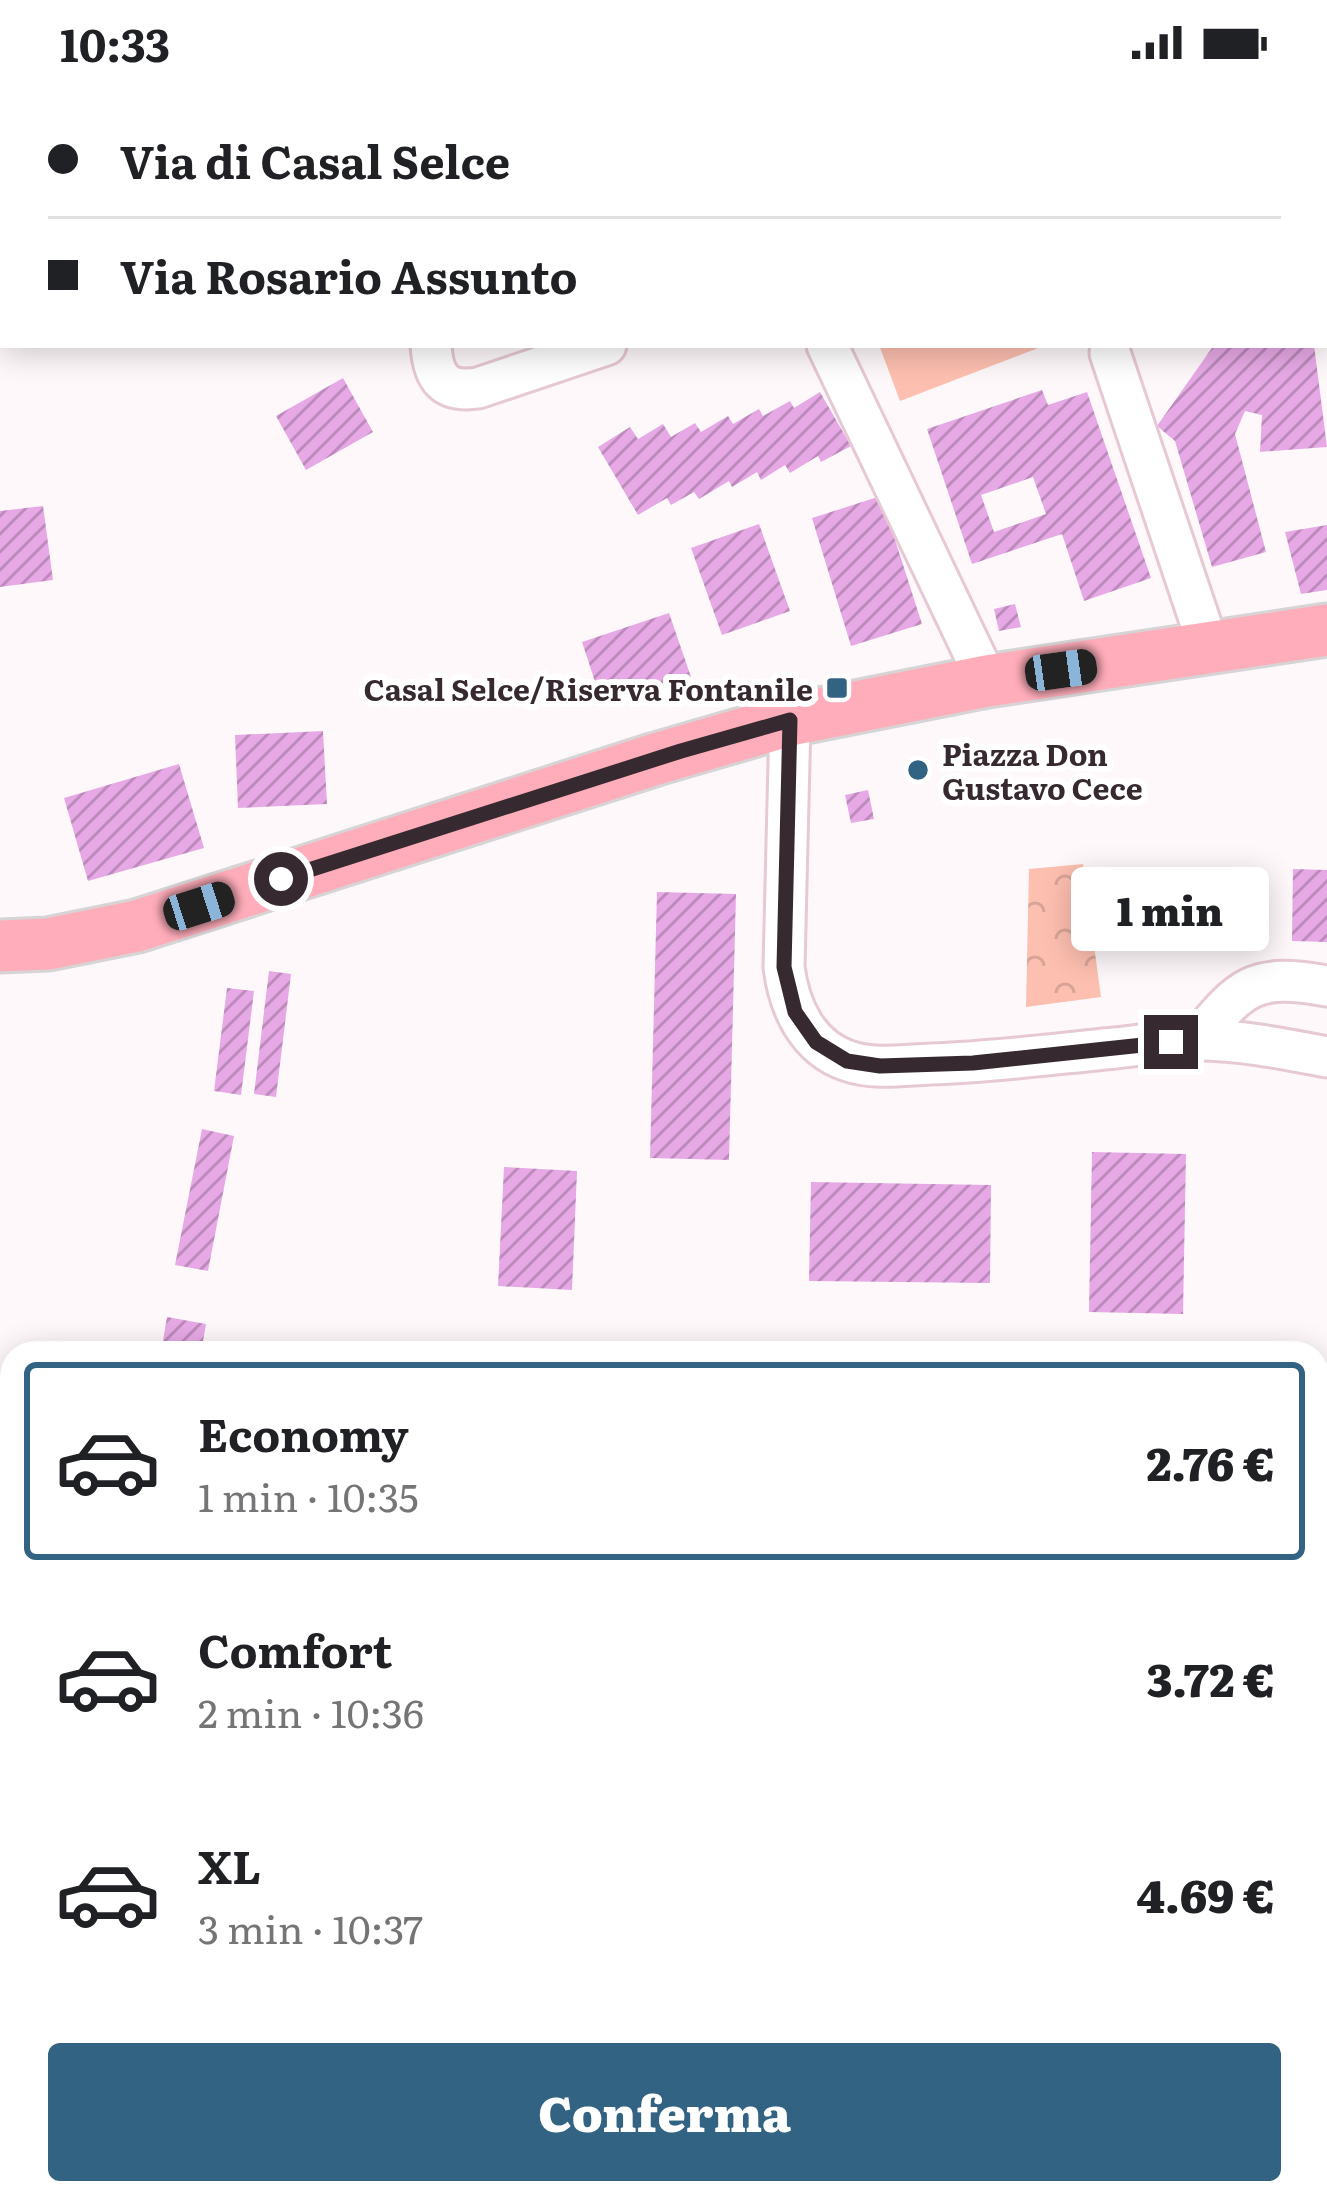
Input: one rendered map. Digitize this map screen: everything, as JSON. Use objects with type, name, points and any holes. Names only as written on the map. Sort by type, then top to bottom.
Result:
[{"type":"main road","points":[[0,946],[48,944],[137,926],[790,720],[987,681],[1327,630]]},
{"type":"street","points":[[432,348],[438,376],[452,389],[465,390],[597,348]]},
{"type":"street","points":[[827,348],[987,681]]},
{"type":"street","points":[[1110,353],[1209,648]]},
{"type":"street","points":[[790,720],[784,967],[795,1012],[816,1042],[847,1061],[880,1066],[973,1063],[1197,1040],[1327,1057]]},
{"type":"street","points":[[1197,1040],[1250,987],[1269,981],[1327,986]]},
{"type":"green space","points":[[880,348],[1038,348],[900,401]]},
{"type":"green space","points":[[1083,864],[1101,997],[1026,1007],[1029,869]]},
{"type":"building","points":[[1212,348],[1314,348],[1327,447],[1260,452],[1262,415],[1245,411],[1235,434],[1266,552],[1212,567],[1175,441],[1157,426]]},
{"type":"building","points":[[343,378],[373,432],[306,470],[276,416]]},
{"type":"building","points":[[1042,390],[1048,405],[1087,392],[1151,578],[1084,601],[1062,534],[972,564],[927,429]],"holes":[[[1033,477],[1046,514],[994,532],[981,495]]]},
{"type":"building","points":[[820,392],[851,446],[821,462],[818,456],[790,473],[785,465],[761,480],[757,472],[732,487],[729,481],[699,499],[694,492],[671,505],[667,498],[638,515],[598,447],[630,427],[638,439],[663,424],[671,437],[695,423],[701,432],[728,416],[733,424],[759,409],[763,416],[790,401],[794,408]]},
{"type":"building","points":[[881,496],[922,624],[851,646],[812,518]]},
{"type":"building","points":[[43,506],[53,580],[0,587],[0,511]]},
{"type":"building","points":[[759,524],[790,611],[722,635],[691,548]]},
{"type":"building","points":[[1327,525],[1327,590],[1301,594],[1285,532]]},
{"type":"building","points":[[1015,604],[1021,627],[999,631],[994,609]]},
{"type":"building","points":[[669,613],[691,677],[603,706],[582,642]]},
{"type":"building","points":[[323,731],[327,804],[238,808],[235,735]]},
{"type":"building","points":[[179,764],[204,848],[88,881],[64,798]]},
{"type":"building","points":[[868,790],[874,819],[851,823],[845,795]]},
{"type":"building","points":[[1293,869],[1327,870],[1327,942],[1292,941]]},
{"type":"building","points":[[657,892],[736,894],[729,1160],[650,1158]]},
{"type":"building","points":[[269,971],[291,974],[276,1097],[254,1094]]},
{"type":"building","points":[[227,988],[254,991],[241,1095],[214,1091]]},
{"type":"building","points":[[202,1129],[234,1136],[208,1271],[175,1265]]},
{"type":"building","points":[[1092,1152],[1186,1154],[1183,1314],[1089,1312]]},
{"type":"building","points":[[504,1167],[577,1171],[572,1290],[498,1286]]},
{"type":"building","points":[[811,1182],[991,1185],[990,1283],[809,1281]]},
{"type":"building","points":[[167,1317],[206,1324],[203,1341],[163,1341]]},
{"type":"place","name":"Casal Selce/Riserva Fontanile","points":[[837,688]]},
{"type":"place","name":"Piazza Don Gustavo Cece","points":[[918,770]]},
{"type":"route","points":[[281,879],[790,720],[782,947],[788,994],[816,1042],[847,1061],[880,1066],[973,1063],[1171,1042]]}]
